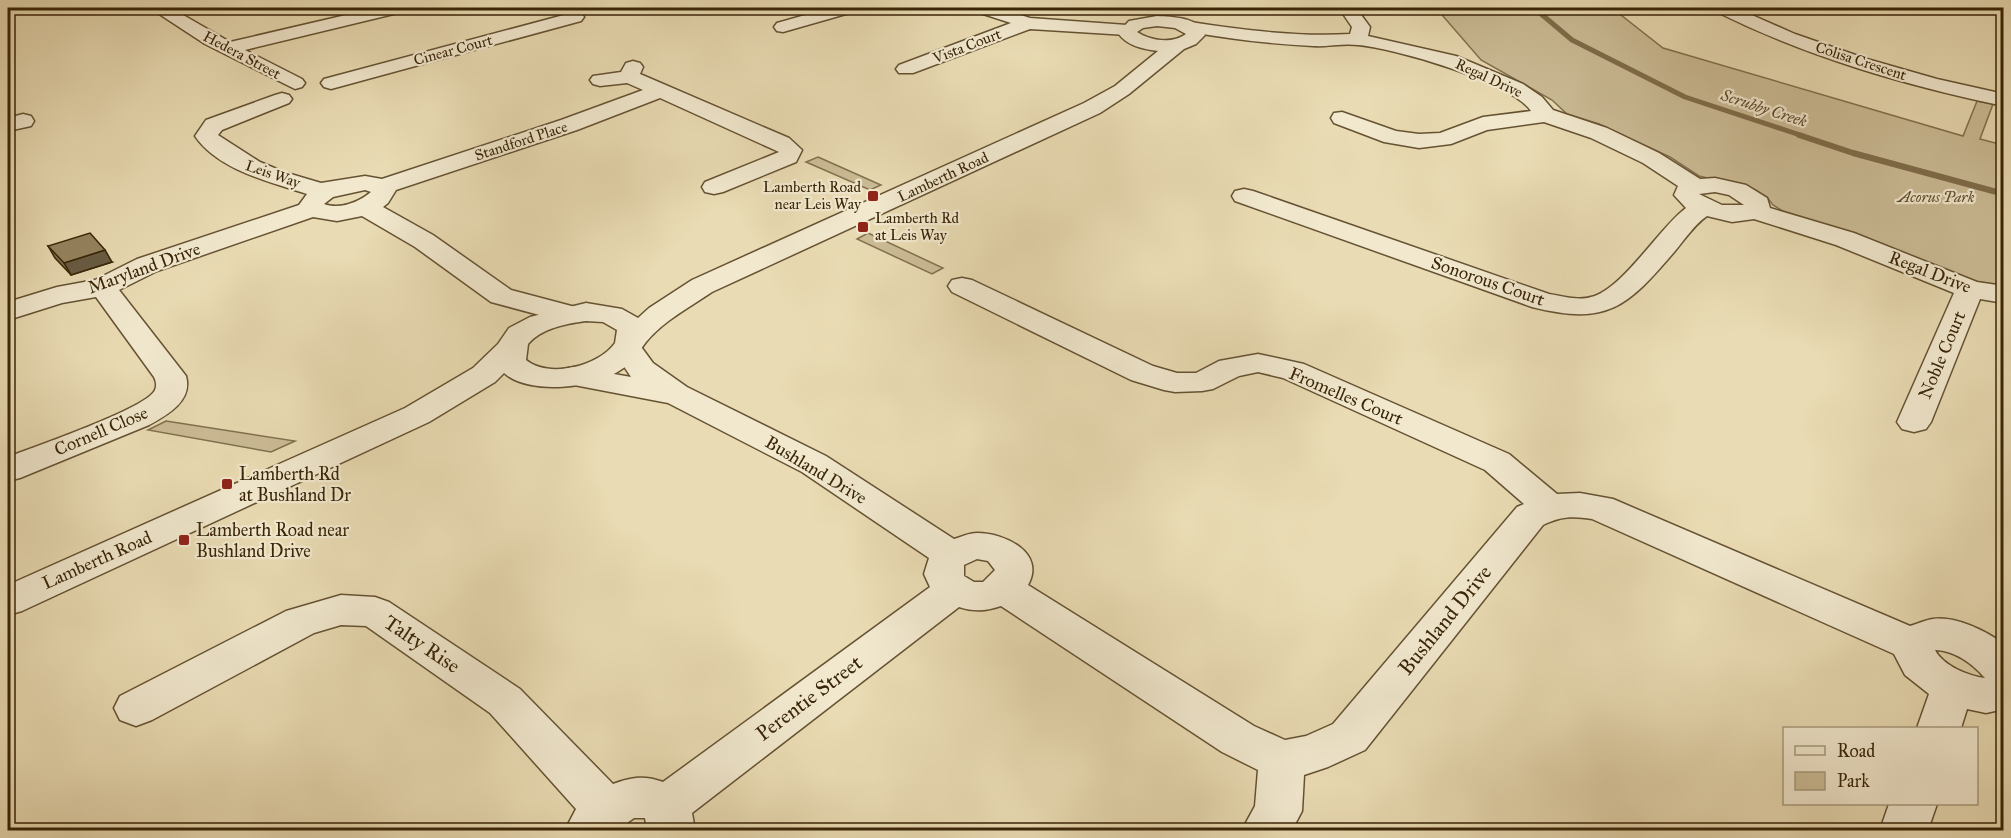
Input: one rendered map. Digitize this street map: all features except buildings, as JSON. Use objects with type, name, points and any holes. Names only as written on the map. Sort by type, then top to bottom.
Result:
[{"type":"street","name":"Hedera Street","points":[[159,8],[306,92]]},
{"type":"street","points":[[228,48],[396,8]]},
{"type":"street","points":[[783,27],[847,8]]},
{"type":"street","points":[[983,8],[1028,23],[1133,36],[1159,44],[1181,29]]},
{"type":"street","points":[[1133,36],[1161,8]]},
{"type":"street","points":[[1348,8],[1360,27],[1358,39]]},
{"type":"street","name":"Colisa Crescent","points":[[1723,8],[1780,33],[1898,75],[2000,95]]},
{"type":"street","name":"Cinear Court","points":[[306,92],[576,17]]},
{"type":"street","points":[[1146,22],[1181,29]]},
{"type":"street","name":"Vista Court","points":[[906,69],[1028,23]]},
{"type":"street","name":"Regal Drive","points":[[1181,29],[1260,38],[1327,41],[1358,39],[1449,60],[1480,71],[1516,88],[1535,101],[1545,115],[1599,133],[1651,158],[1699,196],[1727,213],[1755,211],[1845,239],[1970,289],[2004,296]]},
{"type":"street","name":"Lamberth Road","points":[[417,415],[542,378],[574,376],[606,366],[631,344],[659,314],[702,286],[1092,108],[1122,90],[1144,72],[1181,29]]},
{"type":"street","points":[[1133,36],[1146,55],[1144,72]]},
{"type":"street","points":[[600,80],[631,72],[660,91],[781,143],[791,150],[788,158],[717,192],[688,186]]},
{"type":"street","name":"Standford Place","points":[[373,197],[660,91]]},
{"type":"street","name":"Leis Way","points":[[306,92],[214,125],[206,136],[232,158],[320,200]]},
{"type":"street","points":[[1342,118],[1392,137],[1419,141],[1443,140],[1483,124],[1545,115]]},
{"type":"street","name":"Maryland Drive","points":[[8,310],[57,295],[103,287],[147,266],[320,200],[358,183],[373,197]]},
{"type":"street","name":"Sonorous Court","points":[[1244,196],[1542,301],[1575,307],[1599,305],[1617,296],[1692,215],[1699,196]]},
{"type":"street","points":[[373,197],[424,241],[501,296],[570,314]]},
{"type":"street","name":"Lamberth Road","points":[[8,601],[417,415],[484,375],[515,342],[551,319],[570,314],[601,313],[702,286]]},
{"type":"street","name":"Fromelles Court","points":[[962,286],[1142,373],[1174,383],[1202,382],[1230,368],[1258,363],[1293,371],[1497,462],[1550,507]]},
{"type":"street","name":"Cornell Close","points":[[8,470],[136,418],[156,407],[171,394],[173,382],[170,376],[103,287]]},
{"type":"street","name":"Noble Court","points":[[1914,422],[1970,289]]},
{"type":"street","points":[[501,296],[515,342]]},
{"type":"street","name":"Lamberth Road","points":[[601,313],[626,321],[632,329],[631,344]]},
{"type":"street","name":"Lamberth Road","points":[[515,342],[509,358],[515,367],[526,374],[542,378]]},
{"type":"street","name":"Bushland Drive","points":[[631,344],[642,370],[676,394],[814,464],[952,573],[965,595],[979,597],[1004,590]]},
{"type":"street","name":"Bushland Drive","points":[[574,376],[676,394]]},
{"type":"street","name":"Bushland Drive","points":[[1282,760],[1312,754],[1350,737],[1530,516],[1550,507],[1568,503],[1600,508],[1914,645]]},
{"type":"street","points":[[952,573],[962,549],[977,546],[991,547],[1004,552],[1012,560],[1016,570],[1013,581],[1004,590],[1238,739],[1282,760],[1278,811],[1266,831]]},
{"type":"street","name":"Perentie Street","points":[[668,819],[952,573]]},
{"type":"street","name":"Talty Rise","points":[[136,708],[300,622],[341,610],[375,612],[505,701],[598,819]]},
{"type":"street","points":[[2004,670],[1984,651],[1948,636],[1932,634],[1919,638],[1914,645],[1915,655],[1922,666],[1936,678],[1953,687],[1970,693],[1987,695],[2000,693],[2004,689]]},
{"type":"street","points":[[1940,727],[1953,687]]},
{"type":"street","points":[[598,819],[622,800],[638,797],[654,799],[668,819]]},
{"type":"street","points":[[1904,831],[1913,805]]},
{"type":"green space","name":"Acorus Park","points":[[1436,8],[1612,8],[1663,48],[1963,136],[1977,101],[1993,104],[1980,139],[2003,145],[2003,286],[1968,280],[1789,215],[1754,189],[1699,176],[1670,157],[1599,124],[1567,114],[1552,100],[1481,60]]},
{"type":"green space","points":[[818,157],[881,185],[870,190],[806,162]]},
{"type":"green space","points":[[868,233],[943,268],[932,274],[857,239]]},
{"type":"green space","points":[[166,421],[295,441],[271,452],[148,430]]},
{"type":"waterway","name":"Scrubby Creek","points":[[1534,8],[1572,40],[1685,97],[1803,136]]},
{"type":"waterway","name":"Scrubby Creek","points":[[1799,135],[1853,153],[2004,194]]},
{"type":"place","name":"Lamberth Road near Leis Way","points":[[873,196]]},
{"type":"place","name":"Lamberth Rd at Leis Way","points":[[863,227]]},
{"type":"place","name":"Lamberth Rd at Bushland Dr","points":[[227,484]]},
{"type":"place","name":"Lamberth Road near Bushland Drive","points":[[184,540]]}]
